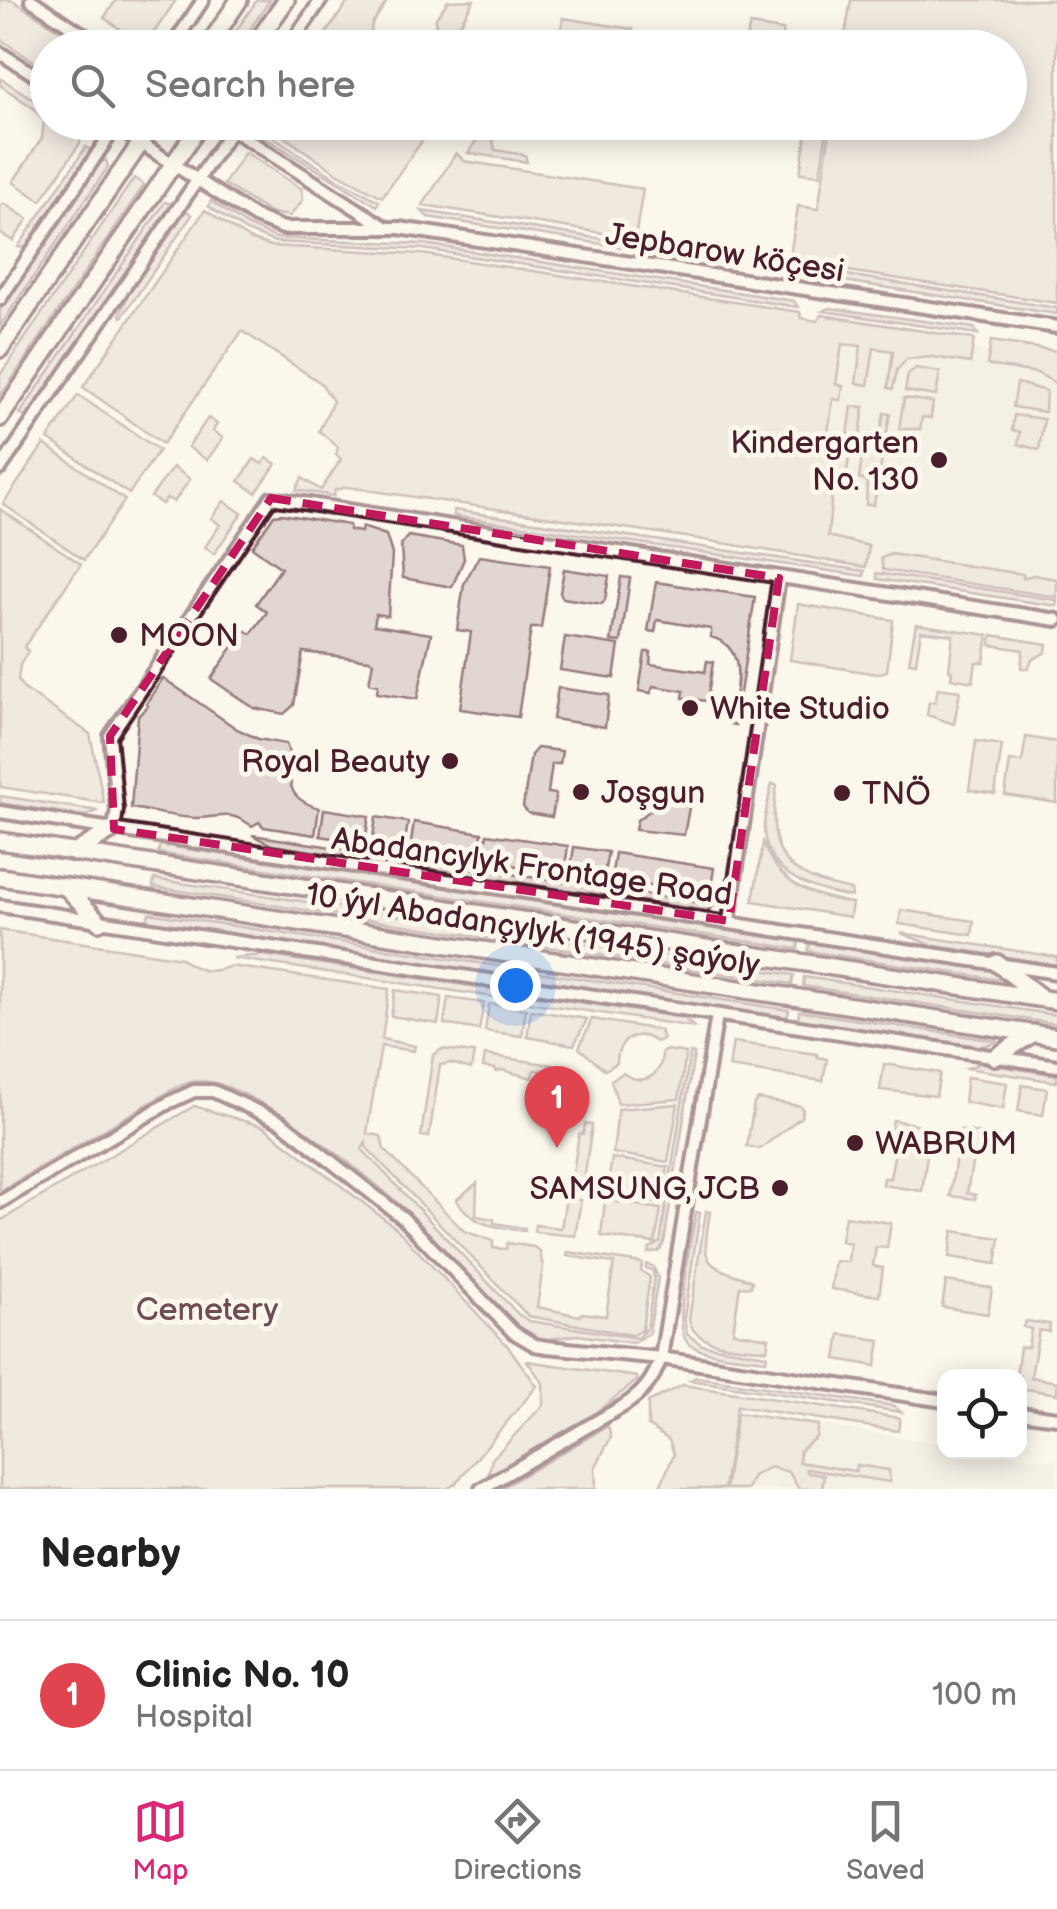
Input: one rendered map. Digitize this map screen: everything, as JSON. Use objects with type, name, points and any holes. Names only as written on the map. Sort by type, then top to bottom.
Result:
[{"type":"main road","points":[[219,30],[239,0]]},
{"type":"main road","points":[[265,30],[286,0]]},
{"type":"main road","points":[[0,349],[143,140]]},
{"type":"main road","points":[[0,418],[190,140]]},
{"type":"main road","points":[[74,853],[114,829]]},
{"type":"main road","name":"10 ýyl Abadançylyk (1945) şaýoly","points":[[0,841],[1050,1000]]},
{"type":"main road","name":"10 ýyl Abadançylyk (1945) şaýoly","points":[[0,876],[1057,1037]]},
{"type":"main road","points":[[66,887],[99,922]]},
{"type":"main road","points":[[997,963],[1050,1000]]},
{"type":"main road","points":[[995,1057],[1034,1033]]},
{"type":"street","points":[[31,0],[77,30]]},
{"type":"street","points":[[183,30],[203,0]]},
{"type":"street","points":[[300,30],[321,0]]},
{"type":"street","points":[[0,53],[30,72]]},
{"type":"street","points":[[0,299],[104,140]]},
{"type":"street","name":"Jepbarow köçesi","points":[[135,140],[255,218],[282,228],[386,227],[1057,326]]},
{"type":"street","points":[[0,470],[226,140]]},
{"type":"street","name":"Jepbarow köçesi","points":[[256,140],[386,227]]},
{"type":"street","points":[[114,829],[117,809],[110,736],[272,498],[1057,620]]},
{"type":"street","points":[[728,921],[779,578]]},
{"type":"street","name":"Abadancylyk Frontage Road","points":[[0,812],[1057,972]]},
{"type":"street","points":[[0,906],[1057,1066]]},
{"type":"street","points":[[482,1489],[639,1396],[654,1377],[661,1358],[716,1015]]},
{"type":"street","points":[[0,1202],[170,1102],[194,1091],[213,1090],[282,1122],[379,1197],[524,1340],[547,1347],[661,1358],[937,1400]]},
{"type":"street","points":[[1027,1413],[1057,1418]]},
{"type":"highlighted area","points":[[271,498],[779,578],[729,921],[114,829],[110,736]]},
{"type":"shaded area","name":"Kindergarten No. 130","points":[[841,329],[1057,362],[1057,597],[806,559]]},
{"type":"shaded area","points":[[737,1412],[937,1443],[937,1459],[1027,1457],[1057,1461],[1057,1489],[726,1489]]},
{"type":"green space","points":[[0,0],[12,0],[59,30],[30,30],[30,59],[0,39]]},
{"type":"green space","points":[[116,0],[176,0],[156,30],[122,30],[104,18]]},
{"type":"green space","points":[[257,0],[270,0],[250,30],[237,30]]},
{"type":"green space","points":[[349,0],[388,0],[371,30],[328,30]]},
{"type":"green space","points":[[474,0],[460,24],[448,30],[435,30],[436,18],[448,1]]},
{"type":"green space","points":[[851,0],[1057,0],[1057,303],[789,262],[798,206],[818,209],[828,140],[1027,140],[1027,30],[846,30]]},
{"type":"green space","points":[[563,18],[633,29],[633,30],[561,30]]},
{"type":"green space","points":[[750,25],[783,30],[749,30]]},
{"type":"green space","points":[[0,78],[30,97],[30,106],[0,85]]},
{"type":"green space","points":[[41,140],[81,140],[41,201],[13,182]]},
{"type":"green space","points":[[269,140],[278,140],[379,201],[377,206]]},
{"type":"green space","points":[[289,140],[423,140],[382,197],[337,173]]},
{"type":"green space","points":[[477,140],[493,140],[495,150],[525,155],[527,162],[468,153]]},
{"type":"green space","points":[[805,140],[825,140],[820,175],[800,173]]},
{"type":"green space","points":[[86,147],[92,151],[26,248],[18,247]]},
{"type":"green space","points":[[245,152],[302,189],[303,200],[290,216],[270,213],[224,184]]},
{"type":"green space","points":[[456,153],[464,161],[643,189],[635,238],[423,205]]},
{"type":"green space","points":[[106,160],[108,167],[0,326],[0,310]]},
{"type":"green space","points":[[134,178],[144,185],[0,397],[0,375]]},
{"type":"green space","points":[[211,201],[248,226],[276,238],[424,244],[794,301],[798,307],[423,249],[275,242],[246,231],[208,206]]},
{"type":"green space","points":[[165,202],[171,204],[171,209],[28,419],[20,414]]},
{"type":"green space","points":[[3,203],[28,219],[13,241],[0,233]]},
{"type":"green space","points":[[185,210],[192,215],[122,317],[129,292]]},
{"type":"green space","points":[[205,210],[249,239],[271,246],[422,254],[800,312],[801,318],[818,321],[821,315],[974,339],[970,363],[933,357],[907,359],[897,370],[893,389],[888,388],[893,351],[874,348],[868,385],[856,383],[861,346],[842,344],[836,384],[843,386],[841,400],[833,399],[827,439],[847,442],[852,406],[864,407],[859,444],[878,447],[884,413],[890,414],[874,505],[866,505],[867,481],[859,479],[862,455],[850,453],[846,477],[838,476],[833,483],[828,536],[869,546],[866,567],[347,487],[335,490],[334,496],[296,490],[302,478],[321,490],[341,459],[336,455],[338,447],[319,431],[333,401],[321,383],[242,331],[163,444],[83,387]]},
{"type":"green space","points":[[422,211],[635,244],[628,248],[428,217]]},
{"type":"green space","points":[[834,273],[1057,308],[1057,314],[844,281]]},
{"type":"green space","points":[[830,308],[974,328],[978,334],[823,311]]},
{"type":"green space","points":[[991,341],[1057,351],[1057,384],[1037,373],[987,365]]},
{"type":"green space","points":[[916,368],[940,372],[936,396],[905,391],[908,374]]},
{"type":"green space","points":[[1017,383],[1046,391],[1045,412],[1013,407]]},
{"type":"green space","points":[[78,395],[159,450],[129,494],[48,439]]},
{"type":"green space","points":[[904,398],[933,402],[931,418],[922,417],[920,429],[899,429]]},
{"type":"green space","points":[[1014,415],[1044,419],[1039,450],[1018,444],[1020,432],[1012,430]]},
{"type":"green space","points":[[208,418],[217,424],[213,431],[223,438],[207,460],[188,447]]},
{"type":"green space","points":[[44,444],[125,500],[84,560],[3,504]]},
{"type":"green space","points":[[267,458],[276,464],[256,493],[239,481],[254,459],[262,464]]},
{"type":"green space","points":[[173,467],[190,479],[174,502],[167,498],[162,504],[151,497]]},
{"type":"green space","points":[[224,501],[242,513],[214,554],[205,547],[220,525],[211,518]]},
{"type":"green space","points":[[0,509],[81,564],[24,647],[28,651],[18,680],[23,688],[90,734],[104,803],[0,787]]},
{"type":"green space","points":[[454,510],[865,571],[864,576],[454,516]]},
{"type":"green space","points":[[274,515],[349,525],[349,530],[361,532],[362,527],[386,535],[392,554],[388,616],[376,614],[374,625],[431,634],[417,699],[377,693],[378,685],[369,683],[373,662],[369,660],[303,652],[294,705],[284,714],[254,708],[211,679],[244,630],[251,634],[267,612],[256,604],[281,568],[252,547]]},
{"type":"green space","points":[[408,536],[462,545],[464,559],[452,587],[403,578],[401,545]]},
{"type":"green space","points":[[891,554],[1023,574],[1023,578],[1033,575],[1057,579],[1057,597],[883,570],[881,558]]},
{"type":"green space","points":[[479,556],[550,566],[541,628],[531,628],[518,717],[460,709],[471,632],[457,630],[464,584]]},
{"type":"green space","points":[[564,569],[609,576],[602,604],[563,598],[560,593]]},
{"type":"green space","points":[[877,573],[1057,600],[1057,606],[877,579]]},
{"type":"green space","points":[[621,577],[630,578],[621,642],[611,641]]},
{"type":"green space","points":[[656,582],[755,597],[735,725],[730,724],[737,686],[732,651],[711,637],[711,629],[657,620],[655,632],[648,631]]},
{"type":"green space","points":[[798,604],[893,620],[887,671],[877,674],[790,660]]},
{"type":"green space","points":[[916,624],[988,635],[984,662],[976,662],[973,682],[951,678],[953,635],[921,631],[916,663],[909,662]]},
{"type":"green space","points":[[992,635],[1047,644],[1046,652],[1032,660],[1028,669],[1021,668],[1023,650],[990,645]]},
{"type":"green space","points":[[565,637],[619,645],[614,678],[560,670]]},
{"type":"green space","points":[[645,652],[651,652],[650,664],[705,672],[707,661],[713,662],[707,701],[683,698],[684,691],[653,686],[651,693],[639,691]]},
{"type":"green space","points":[[163,678],[237,729],[258,739],[286,744],[292,789],[305,803],[319,808],[315,835],[264,827],[259,822],[252,826],[231,816],[189,818],[131,808],[138,716]]},
{"type":"green space","points":[[558,688],[609,695],[605,727],[553,719]]},
{"type":"green space","points":[[938,688],[960,691],[954,724],[927,715],[929,702],[935,702]]},
{"type":"green space","points":[[1026,737],[1057,742],[1057,803],[1005,795],[1010,761],[1022,762]]},
{"type":"green space","points":[[976,741],[1002,745],[995,794],[969,790]]},
{"type":"green space","points":[[537,748],[562,751],[560,764],[552,764],[548,793],[556,794],[552,817],[528,813],[523,807],[531,755]]},
{"type":"green space","points":[[772,784],[777,785],[774,829],[784,858],[809,877],[851,890],[852,897],[809,886],[774,860],[764,831]]},
{"type":"green space","points":[[686,785],[693,786],[684,835],[635,830],[637,820]]},
{"type":"green space","points":[[0,796],[98,811],[84,816],[0,803]]},
{"type":"green space","points":[[324,809],[369,816],[365,843],[320,836]]},
{"type":"green space","points":[[376,817],[408,822],[404,849],[372,844]]},
{"type":"green space","points":[[414,822],[482,833],[478,860],[410,849]]},
{"type":"green space","points":[[487,834],[568,846],[564,873],[483,861]]},
{"type":"green space","points":[[252,835],[716,905],[706,911],[272,845]]},
{"type":"green space","points":[[763,843],[787,879],[823,897],[852,903],[850,917],[753,901]]},
{"type":"green space","points":[[160,845],[799,941],[798,949],[158,853]]},
{"type":"green space","points":[[574,847],[608,852],[603,879],[570,873]]},
{"type":"green space","points":[[615,853],[714,868],[710,895],[611,880]]},
{"type":"green space","points":[[154,879],[794,975],[792,984],[153,887]]},
{"type":"green space","points":[[901,910],[974,921],[972,935],[899,924]]},
{"type":"green space","points":[[149,913],[789,1010],[787,1018],[147,921]]},
{"type":"green space","points":[[0,930],[181,958],[205,970],[231,966],[389,989],[382,1039],[415,1046],[414,1051],[381,1046],[367,1133],[381,1136],[384,1149],[464,1231],[493,1241],[493,1248],[506,1249],[507,1243],[534,1247],[540,1252],[543,1267],[537,1307],[580,1316],[606,1316],[614,1263],[567,1256],[568,1252],[642,1263],[641,1271],[650,1277],[642,1330],[632,1335],[528,1316],[366,1147],[366,1142],[362,1149],[518,1314],[529,1321],[637,1338],[647,1328],[654,1278],[646,1264],[653,1266],[658,1278],[649,1333],[633,1343],[577,1335],[542,1340],[529,1336],[415,1219],[373,1183],[288,1119],[233,1089],[210,1082],[191,1082],[173,1089],[0,1191]]},
{"type":"green space","points":[[901,933],[1057,957],[1057,965],[931,945]]},
{"type":"green space","points":[[810,943],[995,971],[1008,981],[808,951]]},
{"type":"green space","points":[[263,955],[684,1018],[694,1027],[233,958]]},
{"type":"green space","points":[[804,977],[1057,1015],[1057,1024],[803,986]]},
{"type":"green space","points":[[395,990],[442,997],[438,1024],[391,1016]]},
{"type":"green space","points":[[448,998],[484,1003],[479,1030],[444,1024]]},
{"type":"green space","points":[[489,1004],[526,1009],[522,1036],[485,1031]]},
{"type":"green space","points":[[531,1010],[587,1019],[574,1045],[527,1037]]},
{"type":"green space","points":[[799,1011],[998,1041],[980,1047],[798,1020]]},
{"type":"green space","points":[[592,1019],[660,1030],[663,1039],[656,1042],[642,1036],[629,1038],[620,1048],[617,1063],[605,1070],[579,1048]]},
{"type":"green space","points":[[733,1042],[817,1054],[827,1059],[823,1081],[729,1067]]},
{"type":"green space","points":[[442,1049],[474,1053],[471,1069],[451,1063],[440,1065],[429,1137],[421,1136],[433,1055]]},
{"type":"green space","points":[[662,1052],[686,1053],[679,1099],[618,1104],[611,1080],[623,1073],[638,1079],[650,1077],[659,1068]]},
{"type":"green space","points":[[690,1053],[694,1054],[664,1243],[659,1251],[648,1253],[660,1242]]},
{"type":"green space","points":[[485,1055],[553,1065],[552,1072],[534,1070],[532,1078],[496,1072],[483,1067]]},
{"type":"green space","points":[[980,1063],[1057,1075],[1057,1082],[967,1068]]},
{"type":"green space","points":[[884,1064],[940,1073],[936,1096],[880,1090]]},
{"type":"green space","points":[[967,1077],[1007,1083],[1003,1109],[964,1102]]},
{"type":"green space","points":[[1022,1085],[1047,1089],[1043,1115],[1018,1111]]},
{"type":"green space","points":[[758,1099],[800,1106],[803,1110],[801,1117],[760,1149],[747,1146]]},
{"type":"green space","points":[[678,1104],[668,1162],[613,1153],[618,1109]]},
{"type":"green space","name":"Cemetery","points":[[194,1106],[264,1127],[396,1228],[507,1345],[537,1386],[455,1484],[447,1489],[0,1489],[0,1221]]},
{"type":"green space","points":[[893,1120],[931,1127],[922,1191],[883,1185],[884,1178],[890,1178],[896,1145],[889,1143]]},
{"type":"green space","points":[[585,1124],[592,1125],[583,1187],[571,1186],[579,1134],[583,1134]]},
{"type":"green space","points":[[960,1130],[998,1136],[999,1142],[982,1142],[979,1158],[973,1157],[967,1193],[976,1195],[975,1199],[950,1196]]},
{"type":"green space","points":[[612,1158],[668,1167],[662,1204],[606,1195]]},
{"type":"green space","points":[[477,1183],[476,1216],[525,1231],[486,1224],[464,1209],[456,1200]]},
{"type":"green space","points":[[566,1198],[581,1200],[575,1236],[534,1232],[535,1225],[561,1228]]},
{"type":"green space","points":[[605,1200],[661,1209],[655,1243],[601,1236]]},
{"type":"green space","points":[[706,1211],[710,1212],[706,1244],[710,1261],[752,1281],[751,1287],[740,1286],[733,1332],[769,1338],[767,1350],[709,1341],[693,1329],[689,1319]]},
{"type":"green space","points":[[696,1212],[700,1213],[684,1318],[687,1334],[702,1345],[767,1355],[766,1360],[704,1351],[689,1344],[684,1335],[682,1302]]},
{"type":"green space","points":[[845,1216],[891,1223],[887,1248],[876,1247],[873,1266],[883,1268],[879,1296],[831,1289],[835,1261],[848,1262],[850,1243],[841,1241]]},
{"type":"green space","points":[[953,1231],[1000,1238],[996,1264],[949,1257]]},
{"type":"green space","points":[[946,1281],[992,1288],[988,1314],[942,1307]]},
{"type":"green space","points":[[1026,1321],[1050,1324],[1049,1332],[1039,1330],[1031,1377],[1057,1382],[1057,1394],[1027,1389],[1027,1369],[1017,1369],[1020,1347],[1028,1347],[1031,1329],[1023,1327]]},
{"type":"green space","points":[[840,1334],[880,1340],[876,1366],[836,1359]]},
{"type":"green space","points":[[527,1361],[638,1380],[591,1416],[488,1475],[492,1459],[543,1405],[543,1383]]},
{"type":"green space","points":[[696,1377],[894,1406],[901,1412],[690,1380]]},
{"type":"green space","points":[[683,1385],[900,1418],[898,1431],[737,1406],[724,1489],[659,1489],[674,1454],[669,1440],[648,1426],[648,1402]]},
{"type":"green space","points":[[737,1413],[818,1425],[816,1437],[800,1450],[799,1462],[855,1471],[856,1465],[889,1470],[890,1482],[806,1469],[808,1473],[824,1475],[822,1489],[799,1489],[789,1472],[770,1467],[753,1476],[747,1489],[725,1489]]},
{"type":"green space","points":[[608,1426],[611,1437],[595,1468],[596,1489],[500,1489]]},
{"type":"place","name":"Kindergarten No. 130","points":[[939,460]]},
{"type":"place","name":"MOON","points":[[119,635]]},
{"type":"place","name":"White Studio","points":[[690,708]]},
{"type":"place","name":"Royal Beauty","points":[[450,761]]},
{"type":"place","name":"Joşgun","points":[[581,792]]},
{"type":"place","name":"TNÖ","points":[[842,793]]},
{"type":"place","name":"WABRUM","points":[[855,1143]]},
{"type":"place","name":"Clinic No. 10","points":[[557,1148]]},
{"type":"place","name":"SAMSUNG, JCB","points":[[780,1188]]}]
